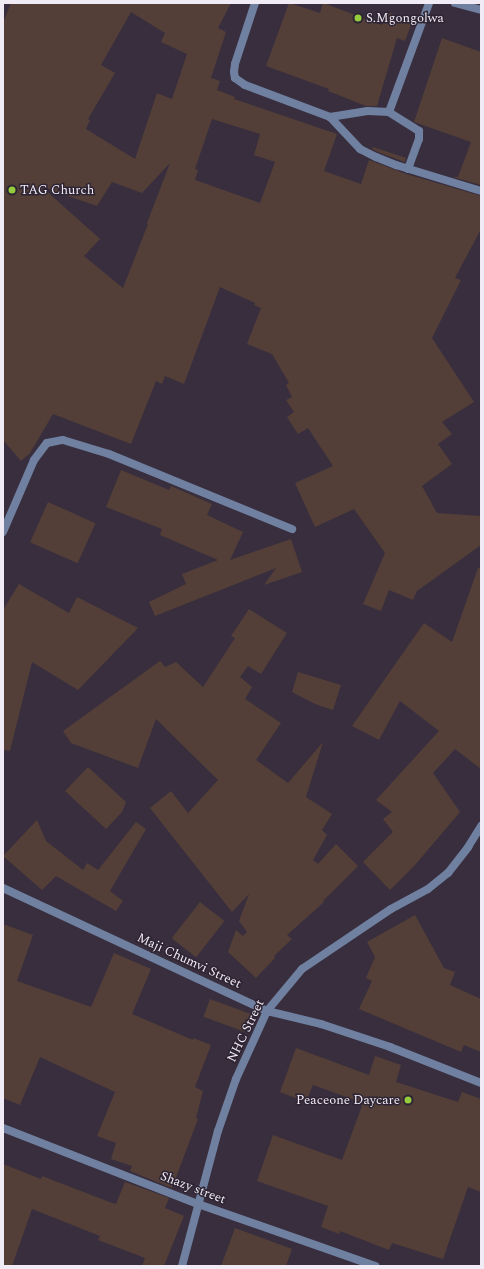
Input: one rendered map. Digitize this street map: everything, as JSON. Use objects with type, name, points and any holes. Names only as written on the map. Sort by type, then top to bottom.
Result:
[{"type":"street","points":[[255,3],[235,64],[235,78],[245,85],[330,117],[360,149],[383,160],[481,191]]},
{"type":"street","points":[[389,112],[429,3]]},
{"type":"street","points":[[455,3],[481,10]]},
{"type":"street","points":[[330,117],[368,111],[389,112],[419,131],[419,139],[408,169]]},
{"type":"street","points":[[3,532],[34,460],[47,443],[63,440],[109,454],[292,529]]},
{"type":"street","name":"NHC Street","points":[[182,1266],[218,1131],[236,1079],[267,1011],[302,968],[391,909],[428,888],[448,874],[481,826]]},
{"type":"street","name":"Maji Chumvi Street","points":[[3,888],[267,1011],[321,1024],[390,1047],[481,1083]]},
{"type":"street","name":"Shazy street","points":[[3,1128],[198,1204],[375,1266]]},
{"type":"building","points":[[11,3],[231,3],[218,28],[226,32],[211,78],[220,81],[217,90],[235,97],[234,99],[337,134],[324,171],[361,184],[369,160],[406,174],[481,196],[481,229],[455,278],[461,280],[432,338],[474,402],[442,422],[452,434],[438,444],[452,464],[422,486],[437,513],[481,516],[481,545],[417,591],[413,600],[389,590],[381,611],[363,604],[385,553],[354,509],[315,527],[295,483],[333,466],[308,428],[298,434],[287,417],[294,412],[286,400],[292,397],[286,385],[289,383],[272,354],[247,344],[261,308],[254,305],[255,303],[220,287],[184,384],[165,376],[162,384],[156,381],[131,444],[53,414],[30,453],[21,461],[3,440],[3,23]],"holes":[[[131,12],[165,33],[161,42],[187,54],[172,99],[157,93],[135,159],[86,129],[90,120],[88,119],[115,73],[101,65]],[[212,119],[260,134],[254,155],[275,162],[260,203],[195,180],[198,170],[195,169]],[[170,163],[123,288],[84,256],[100,239],[42,187],[97,206],[112,182],[142,193]]]},
{"type":"building","points":[[289,3],[320,13],[323,3],[382,25],[386,12],[413,20],[405,41],[397,38],[377,106],[366,106],[328,91],[329,89],[266,66]]},
{"type":"building","points":[[442,38],[481,52],[481,185],[453,177],[458,177],[471,142],[414,122]]},
{"type":"building","points":[[373,147],[406,158],[405,162],[378,152],[372,149]]},
{"type":"building","points":[[121,470],[169,490],[171,486],[212,504],[207,515],[243,532],[230,560],[291,539],[302,572],[264,585],[276,568],[155,616],[149,602],[186,584],[182,574],[218,560],[160,535],[162,529],[106,507]]},
{"type":"building","points":[[48,502],[96,523],[78,563],[30,542]]},
{"type":"building","points":[[478,568],[481,568],[481,769],[455,749],[433,773],[460,812],[415,865],[390,890],[363,862],[393,832],[383,819],[392,812],[376,800],[439,731],[400,701],[379,740],[352,726],[424,623],[452,642]]},
{"type":"building","points":[[19,584],[69,613],[77,597],[138,628],[78,690],[32,662],[10,751],[3,750],[3,610]]},
{"type":"building","points":[[249,609],[287,633],[261,674],[248,666],[240,677],[252,687],[245,699],[281,723],[256,760],[288,783],[323,742],[306,797],[332,814],[322,830],[327,835],[313,860],[318,864],[336,844],[358,866],[323,901],[324,902],[287,935],[292,939],[274,956],[275,958],[256,978],[228,952],[236,930],[243,936],[247,932],[239,921],[249,894],[232,912],[150,808],[171,791],[188,813],[218,780],[156,719],[138,768],[71,743],[63,731],[160,661],[165,667],[176,662],[203,687],[235,638],[231,636]]},
{"type":"building","points":[[298,672],[341,685],[333,710],[315,704],[292,692]]},
{"type":"building","points":[[88,767],[126,802],[122,812],[106,829],[65,791]]},
{"type":"building","points":[[37,820],[46,841],[83,870],[87,863],[98,870],[136,822],[146,829],[110,891],[123,901],[116,911],[56,876],[42,890],[3,856]]},
{"type":"building","points":[[200,902],[224,921],[196,957],[172,938]]},
{"type":"building","points":[[415,915],[444,968],[455,972],[450,985],[481,999],[481,1052],[464,1045],[461,1052],[359,1009],[372,981],[366,978],[375,957],[367,942]]},
{"type":"building","points":[[3,924],[33,935],[17,981],[91,1007],[114,953],[151,969],[132,1014],[193,1040],[193,1038],[211,1045],[195,1087],[203,1091],[196,1118],[198,1119],[172,1188],[130,1171],[132,1166],[111,1159],[116,1143],[97,1136],[115,1092],[40,1057],[20,1105],[3,1098]]},
{"type":"building","points":[[210,999],[252,1014],[246,1032],[204,1017]]},
{"type":"building","points":[[296,1048],[369,1075],[375,1056],[401,1065],[396,1082],[458,1102],[462,1092],[481,1099],[481,1192],[468,1187],[443,1259],[392,1243],[389,1250],[340,1231],[339,1234],[321,1227],[328,1206],[257,1181],[273,1135],[342,1160],[363,1103],[313,1085],[306,1102],[280,1092]]},
{"type":"building","points":[[3,1164],[41,1179],[42,1176],[116,1204],[125,1182],[169,1198],[165,1208],[184,1216],[164,1266],[142,1266],[145,1258],[98,1240],[100,1236],[32,1209],[12,1266],[3,1266]]},
{"type":"building","points":[[235,1228],[292,1249],[286,1266],[221,1266]]},
{"type":"place","name":"S.Mgongolwa","points":[[358,18]]},
{"type":"place","name":"TAG Church","points":[[12,190]]},
{"type":"place","name":"Peaceone Daycare","points":[[408,1100]]}]
